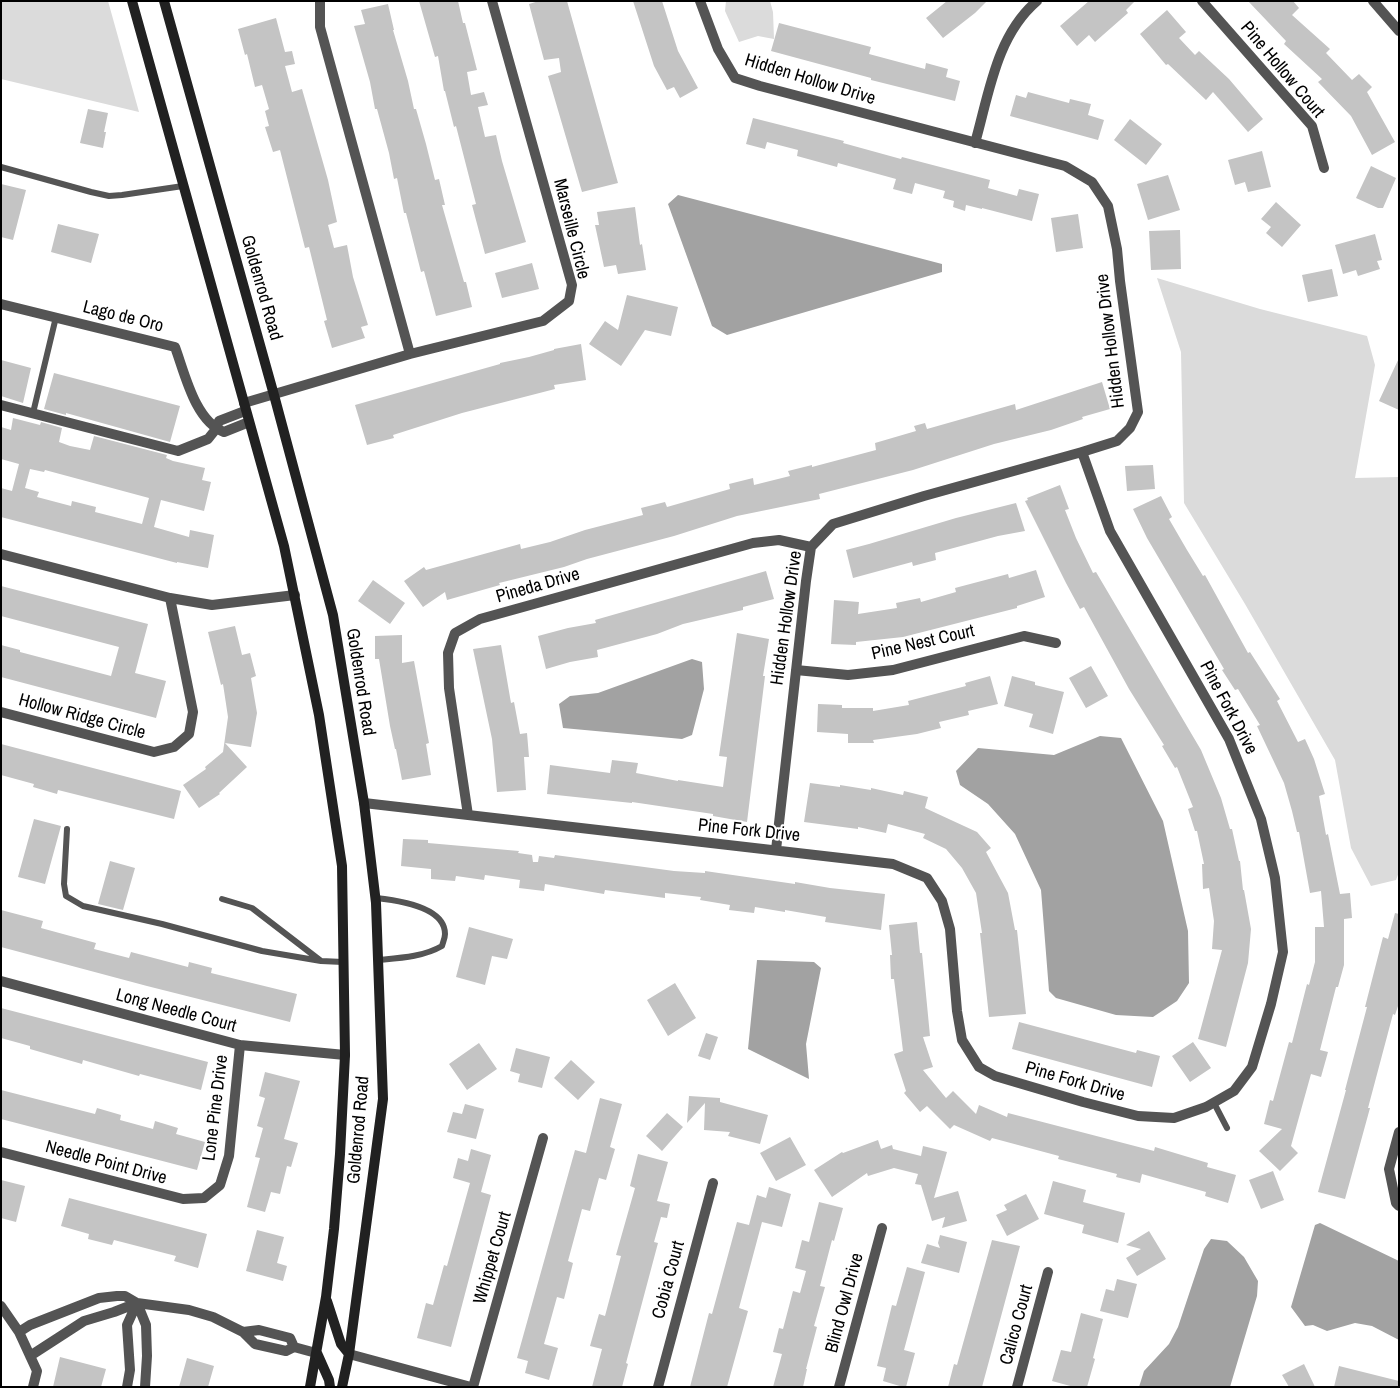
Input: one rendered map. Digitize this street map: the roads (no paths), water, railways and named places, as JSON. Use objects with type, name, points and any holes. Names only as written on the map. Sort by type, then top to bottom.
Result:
[{"type":"main road","name":"Goldenrod Road","points":[[132,1],[284,546],[319,715],[342,866],[345,1054],[340,1154],[326,1297],[310,1387]]},
{"type":"main road","name":"Goldenrod Road","points":[[164,1],[274,394],[333,615],[364,803],[376,898],[382,1099],[349,1354],[342,1387]]},
{"type":"main road","points":[[326,1297],[341,1344],[349,1354]]},
{"type":"main road","points":[[316,1353],[329,1380],[330,1387]]},
{"type":"street","points":[[320,1],[320,27],[410,354]]},
{"type":"street","name":"Marseille Circle","points":[[245,407],[274,394],[410,354],[543,321],[568,301],[572,285],[492,1]]},
{"type":"street","name":"Hidden Hollow Drive","points":[[700,1],[718,49],[735,78],[1065,166],[1092,182],[1108,206],[1117,249],[1138,412],[1130,428],[1117,441],[833,524],[812,547],[806,581],[776,850]]},
{"type":"street","points":[[975,143],[1002,48],[1024,12],[1037,1]]},
{"type":"street","name":"Pine Hollow Court","points":[[1202,1],[1312,126],[1324,168]]},
{"type":"street","points":[[1373,1],[1399,31]]},
{"type":"street","name":"Lago de Oro","points":[[1,304],[175,347],[197,407],[216,429]]},
{"type":"street","points":[[1,404],[178,451],[208,439],[216,429],[219,421],[245,407]]},
{"type":"street","points":[[216,429],[224,432],[249,422]]},
{"type":"street","name":"Pine Fork Drive","points":[[364,803],[893,864],[927,878],[942,901],[950,930],[957,1011],[962,1040],[979,1068],[995,1076],[1138,1116],[1174,1118],[1214,1103],[1234,1091],[1252,1067],[1271,1004],[1283,952],[1275,878],[1262,819],[1229,739],[1110,531],[1082,452]]},
{"type":"street","name":"Pineda Drive","points":[[468,816],[449,688],[448,653],[455,632],[480,619],[753,543],[779,540],[812,547]]},
{"type":"street","points":[[1,554],[170,598],[212,605],[295,595]]},
{"type":"street","name":"Hollow Ridge Circle","points":[[1,712],[154,752],[174,747],[190,734],[193,712],[170,598]]},
{"type":"street","name":"Pine Nest Court","points":[[796,670],[848,675],[893,670],[1024,636],[1056,643]]},
{"type":"street","name":"Long Needle Court","points":[[1,981],[240,1045],[345,1054]]},
{"type":"street","name":"Lone Pine Drive","points":[[204,1198],[220,1185],[229,1156],[240,1045]]},
{"type":"street","points":[[1399,1132],[1389,1169],[1396,1203],[1399,1206]]},
{"type":"street","name":"Whippet Court","points":[[472,1387],[543,1138]]},
{"type":"street","name":"Needle Point Drive","points":[[1,1152],[183,1200],[204,1198]]},
{"type":"street","name":"Cobia Court","points":[[658,1387],[712,1183]]},
{"type":"street","name":"Blind Owl Drive","points":[[838,1387],[882,1228]]},
{"type":"street","name":"Calico Court","points":[[1017,1387],[1048,1272]]},
{"type":"street","points":[[19,1332],[30,1325],[99,1298],[124,1296],[137,1303],[189,1310],[213,1317],[243,1332],[255,1344],[286,1351],[294,1347],[316,1353]]},
{"type":"street","points":[[30,1356],[84,1321],[137,1303]]},
{"type":"street","points":[[127,1387],[130,1370],[128,1324],[137,1303]]},
{"type":"street","points":[[137,1303],[146,1325],[147,1360],[145,1387]]},
{"type":"street","points":[[1,1306],[19,1332],[37,1370],[32,1387]]},
{"type":"street","points":[[349,1354],[472,1387]]},
{"type":"street","points":[[129,1360],[147,1360]]},
{"type":"lane","points":[[1,167],[109,196],[183,186]]},
{"type":"lane","points":[[33,413],[56,318]]},
{"type":"lane","points":[[67,828],[64,884],[66,896],[83,906],[162,924],[262,951],[321,961],[343,962]]},
{"type":"lane","points":[[376,898],[408,903],[432,913],[440,921],[445,934],[442,946],[432,952],[398,959],[378,960]]},
{"type":"lane","points":[[222,899],[252,908],[321,961]]},
{"type":"lane","points":[[1214,1103],[1227,1128]]}]
